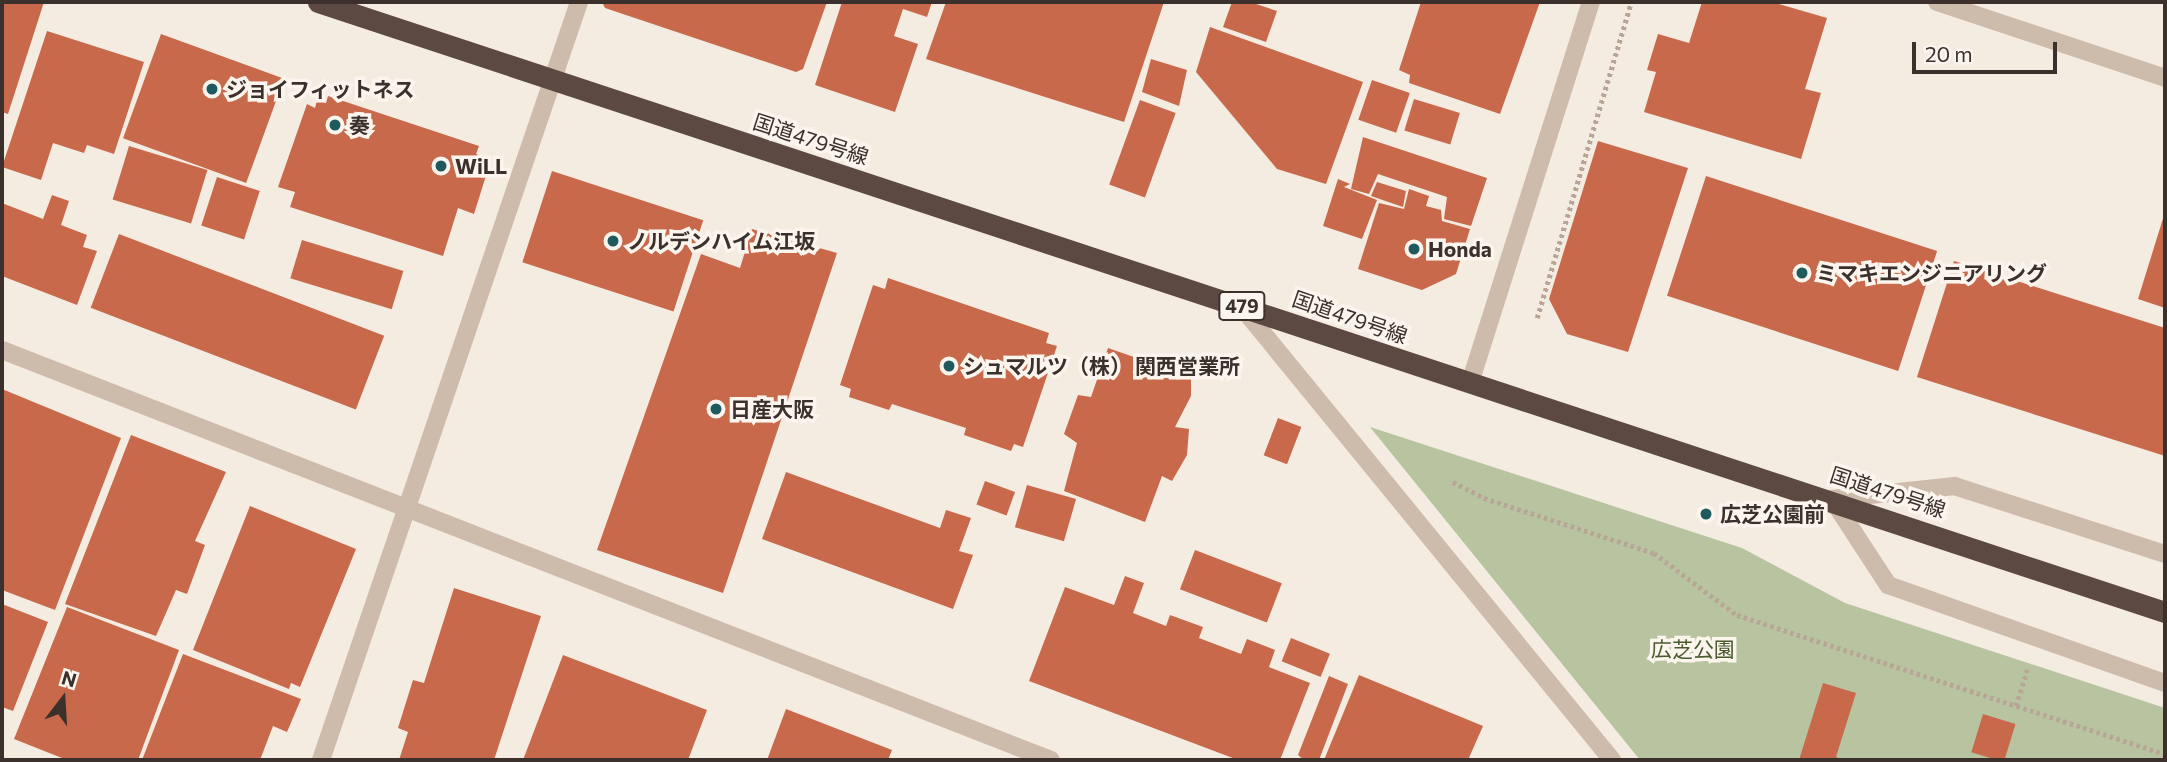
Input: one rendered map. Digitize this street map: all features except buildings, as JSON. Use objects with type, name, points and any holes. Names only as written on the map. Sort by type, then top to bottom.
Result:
[{"type":"highway","name":"国道479号線","points":[[318,2],[1240,305],[1696,459],[1832,499],[2165,612]]},
{"type":"street","points":[[321,760],[404,507],[579,2]]},
{"type":"street","points":[[1470,383],[1591,2]]},
{"type":"street","points":[[1937,2],[2165,78]]},
{"type":"street","points":[[1240,305],[1611,760]]},
{"type":"street","points":[[2,350],[1051,760]]},
{"type":"street","points":[[2165,554],[1955,486],[1832,499],[1888,584],[2165,683]]},
{"type":"path","points":[[1537,318],[1631,2]]},
{"type":"path","points":[[1453,482],[1483,498],[1654,553],[1737,615],[2165,754]]},
{"type":"green space","name":"広芝公園","points":[[1370,427],[1742,548],[1845,603],[2165,708],[2165,760],[1640,760]]},
{"type":"place","name":"ジョイフィットネス","points":[[212,89]]},
{"type":"place","name":"奏","points":[[335,125]]},
{"type":"place","name":"WiLL","points":[[441,166]]},
{"type":"place","name":"ノルデンハイム江坂","points":[[613,241]]},
{"type":"place","name":"Honda","points":[[1414,249]]},
{"type":"place","name":"ミマキエンジニアリング","points":[[1802,273]]},
{"type":"place","name":"シュマルツ（株） 関西営業所","points":[[949,366]]},
{"type":"place","name":"日産大阪","points":[[716,409]]},
{"type":"place","name":"広芝公園前","points":[[1706,514]]}]
